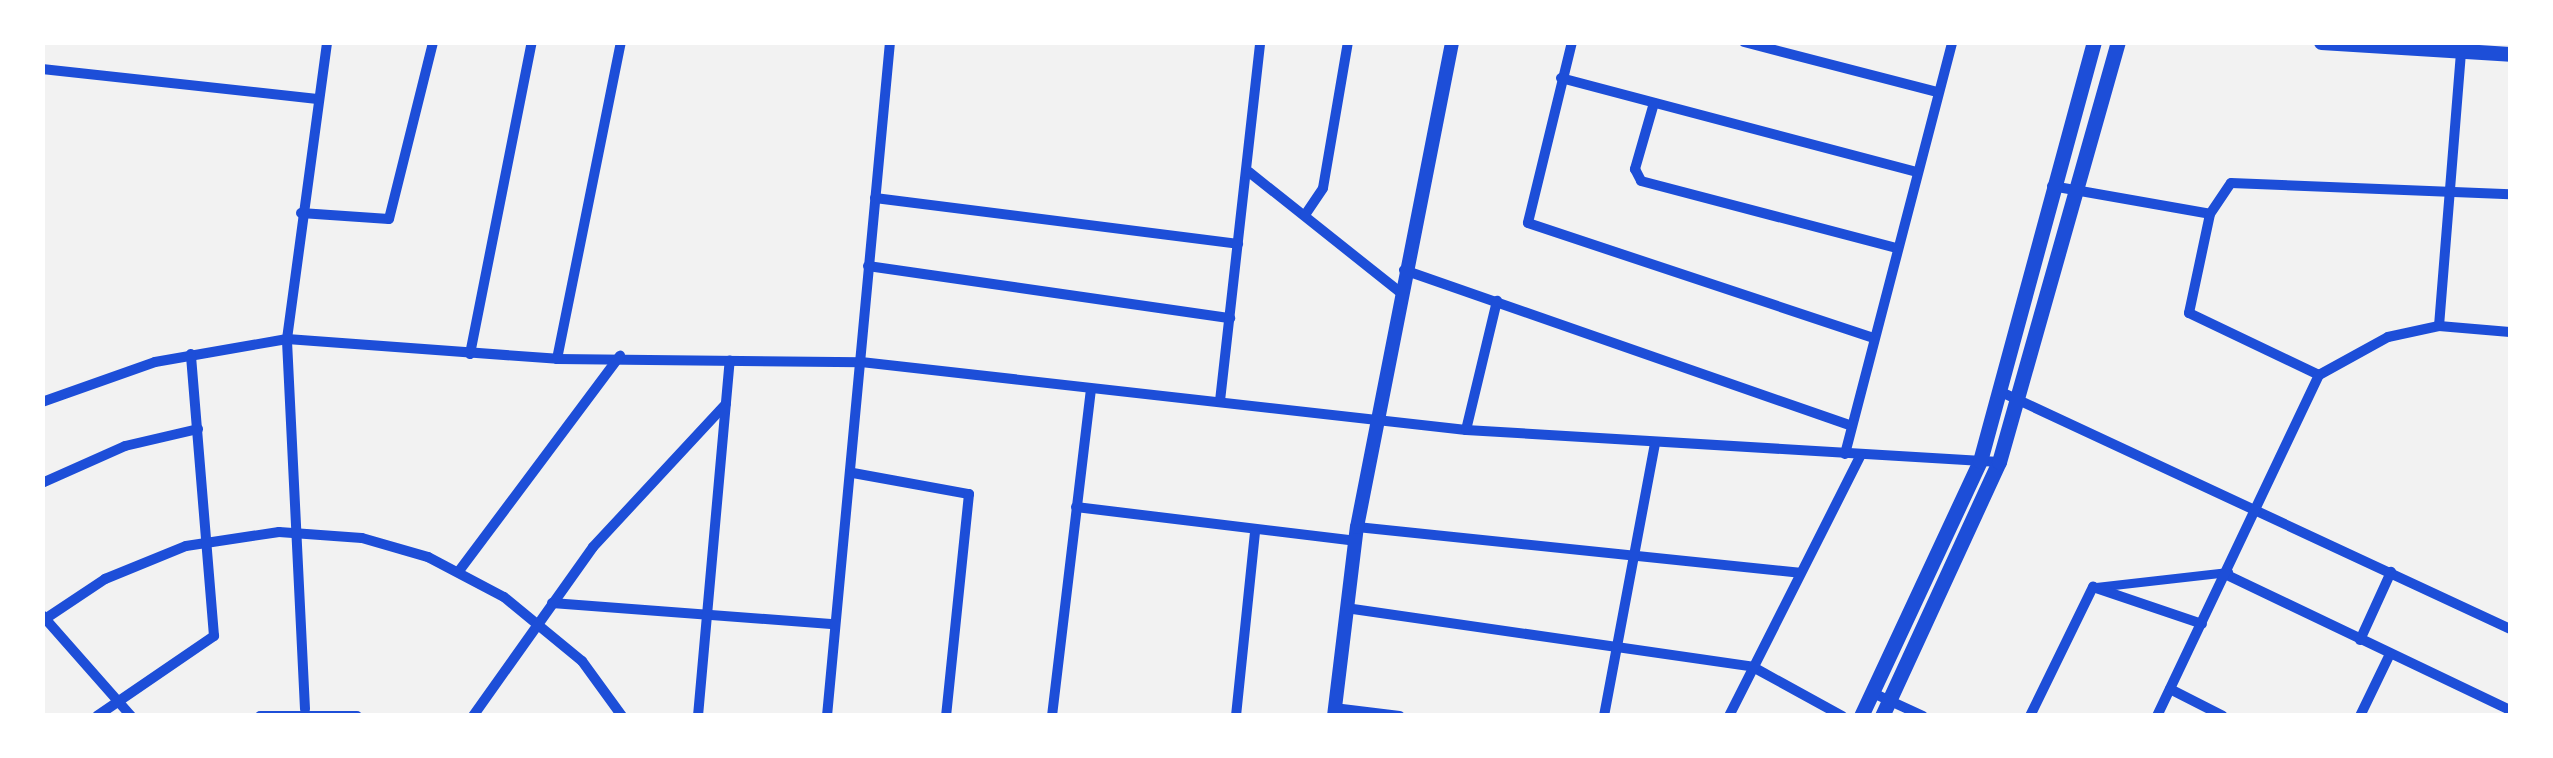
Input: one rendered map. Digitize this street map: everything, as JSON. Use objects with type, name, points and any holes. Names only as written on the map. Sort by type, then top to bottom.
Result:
[{"type":"main road","points":[[1861,716],[1980,462],[2051,186],[2094,42]]},
{"type":"main road","points":[[1886,708],[2000,462],[2118,42]]},
{"type":"main road","points":[[2322,42],[2510,54]]},
{"type":"street","points":[[305,710],[286,339],[327,42]]},
{"type":"street","points":[[301,213],[389,219],[433,42]]},
{"type":"street","points":[[470,354],[532,42]]},
{"type":"street","points":[[557,359],[621,42]]},
{"type":"street","points":[[827,716],[834,624],[854,474],[868,266],[890,42]]},
{"type":"street","points":[[1220,401],[1249,172],[1260,42]]},
{"type":"street","points":[[1305,215],[1323,188],[1348,42]]},
{"type":"street","points":[[1400,716],[1334,712],[1356,534],[1403,269],[1452,42]]},
{"type":"street","points":[[1572,42],[1528,223],[1874,338]]},
{"type":"street","points":[[1744,42],[1938,92]]},
{"type":"street","points":[[1845,454],[1952,42]]},
{"type":"street","points":[[2440,326],[2461,51]]},
{"type":"street","points":[[42,69],[318,99]]},
{"type":"street","points":[[1561,78],[1917,172]]},
{"type":"street","points":[[1654,104],[1634,168],[1641,181],[1898,248]]},
{"type":"street","points":[[1249,172],[1401,292]]},
{"type":"street","points":[[2319,375],[2189,313],[2210,214],[2231,184],[2510,194]]},
{"type":"street","points":[[2051,186],[2210,214]]},
{"type":"street","points":[[875,198],[1238,244]]},
{"type":"street","points":[[868,266],[1230,318]]},
{"type":"street","points":[[1403,269],[1851,426]]},
{"type":"street","points":[[1466,430],[1496,301]]},
{"type":"street","points":[[2158,716],[2319,375],[2388,337],[2440,326],[2510,332]]},
{"type":"street","points":[[42,402],[190,354],[286,339],[557,359],[620,356],[861,362],[1466,430],[2000,462]]},
{"type":"street","points":[[97,716],[115,698],[213,640],[190,354]]},
{"type":"street","points":[[459,571],[620,356]]},
{"type":"street","points":[[698,716],[730,360]]},
{"type":"street","points":[[1052,716],[1091,389]]},
{"type":"street","points":[[1999,391],[2259,506],[2510,629]]},
{"type":"street","points":[[473,716],[610,526],[726,404]]},
{"type":"street","points":[[42,484],[125,446],[198,428]]},
{"type":"street","points":[[1604,716],[1655,443]]},
{"type":"street","points":[[1729,716],[1861,455]]},
{"type":"street","points":[[854,474],[968,494],[946,716]]},
{"type":"street","points":[[1076,507],[1255,533],[1356,534],[1634,552],[1800,572]]},
{"type":"street","points":[[130,716],[43,618],[121,571],[203,542],[294,532],[379,542],[459,571],[541,624],[622,716]]},
{"type":"street","points":[[1236,716],[1255,533]]},
{"type":"street","points":[[2360,640],[2391,572]]},
{"type":"street","points":[[2093,588],[2227,573],[2510,710]]},
{"type":"street","points":[[2093,588],[2202,624]]},
{"type":"street","points":[[2030,716],[2093,588]]},
{"type":"street","points":[[552,603],[834,624]]},
{"type":"street","points":[[1346,608],[1619,641],[1753,667],[1842,716]]},
{"type":"street","points":[[2360,716],[2390,654]]},
{"type":"street","points":[[2170,689],[2223,716]]},
{"type":"street","points":[[1873,693],[1886,708],[1923,716]]},
{"type":"street","points":[[260,716],[305,710],[357,716]]}]
